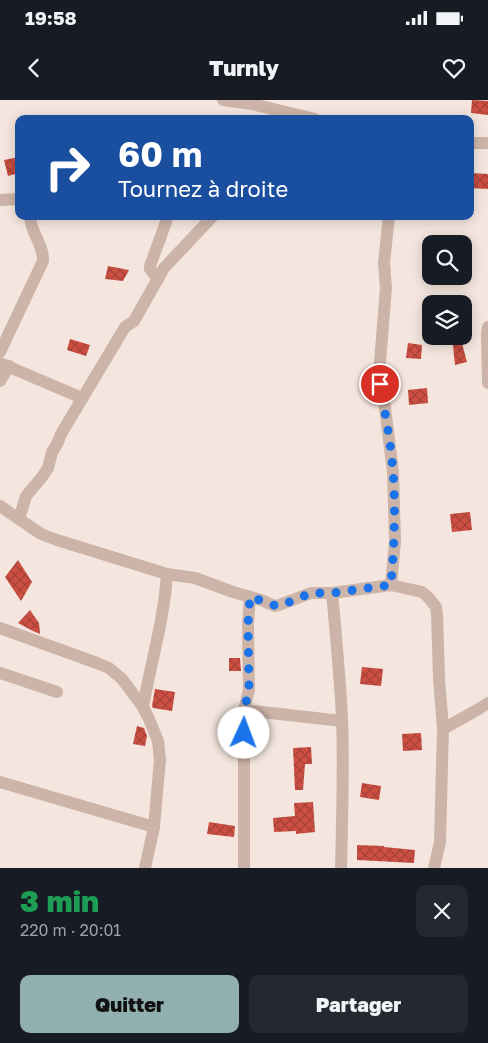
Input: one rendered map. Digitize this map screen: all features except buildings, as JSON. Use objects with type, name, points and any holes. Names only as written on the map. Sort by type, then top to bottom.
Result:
[{"type":"street","points":[[223,100],[252,104],[298,115]]},
{"type":"street","points":[[474,143],[488,143]]},
{"type":"street","points":[[0,200],[15,199]]},
{"type":"street","points":[[0,352],[43,261],[39,242],[31,227],[30,220]]},
{"type":"street","points":[[158,279],[150,269],[150,266],[166,220]]},
{"type":"street","points":[[19,519],[26,496],[48,468],[52,452],[61,434],[125,327],[134,321],[167,264],[209,220]]},
{"type":"street","points":[[389,220],[384,263],[386,288],[379,374],[393,472],[395,542],[391,585]]},
{"type":"street","points":[[488,327],[488,382]]},
{"type":"street","points":[[0,381],[5,365],[82,398]]},
{"type":"street","points":[[0,506],[41,534],[57,540],[167,574],[195,578],[275,606],[280,606],[311,593],[332,593],[391,585],[422,592],[428,596],[436,607],[443,729],[440,842],[434,868]]},
{"type":"street","points":[[142,707],[162,621],[166,598],[167,574]]},
{"type":"street","points":[[332,593],[342,721],[343,804],[341,868]]},
{"type":"street","points":[[244,868],[244,710],[249,690],[248,632],[250,597]]},
{"type":"street","points":[[0,628],[109,668],[122,679],[149,718],[158,741],[160,760],[154,827],[145,868]]},
{"type":"street","points":[[0,673],[57,692]]},
{"type":"street","points":[[443,729],[488,703]]},
{"type":"street","points":[[244,710],[342,721]]},
{"type":"street","points":[[0,782],[154,827]]},
{"type":"route","points":[[244,733],[244,710],[249,690],[248,624],[250,597],[280,606],[311,593],[332,593],[391,585],[395,542],[393,472],[380,384]]}]
